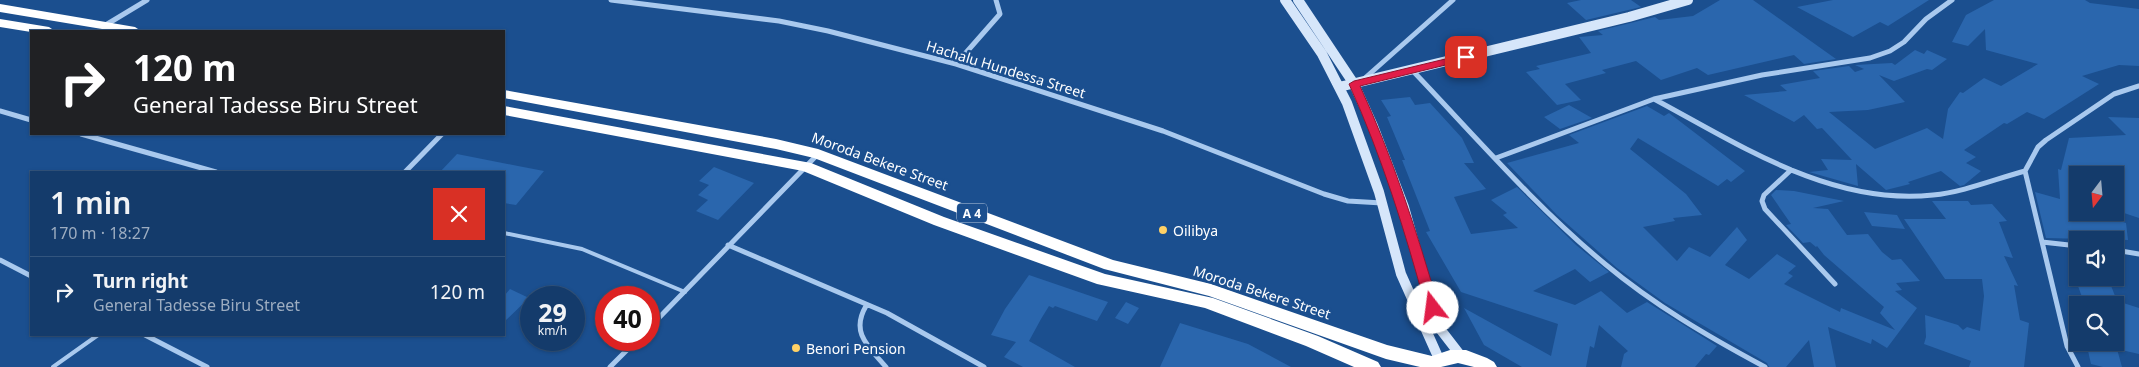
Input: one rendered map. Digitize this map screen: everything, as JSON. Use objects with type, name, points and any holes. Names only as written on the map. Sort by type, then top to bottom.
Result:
[{"type":"highway","points":[[0,8],[129,30]]},
{"type":"highway","points":[[0,23],[43,30]]},
{"type":"highway","name":"Moroda Bekere Street","points":[[505,94],[776,144],[818,154],[1107,273]]},
{"type":"highway","name":"Moroda Bekere Street","points":[[505,110],[806,167],[938,221],[1107,273],[1209,296],[1386,352],[1434,363],[1460,356]]},
{"type":"highway","name":"Moroda Bekere Street","points":[[1209,296],[1372,367]]},
{"type":"highway","points":[[1460,356],[1472,359],[1488,367]]},
{"type":"street","points":[[104,26],[147,0]]},
{"type":"street","name":"Hachalu Hundessa Street","points":[[611,0],[779,21],[828,31],[956,64],[1163,131],[1324,194],[1348,201],[1383,203]]},
{"type":"street","points":[[956,64],[1000,14],[996,0]]},
{"type":"street","points":[[1285,0],[1322,54],[1360,134],[1383,203],[1401,274],[1434,363]]},
{"type":"street","points":[[1298,0],[1357,84],[1404,207],[1438,325],[1460,356]]},
{"type":"street","points":[[1357,84],[1453,0]]},
{"type":"street","points":[[1339,87],[1688,0]]},
{"type":"street","points":[[1496,158],[1654,100],[1762,75],[1870,58],[1890,51],[1904,42],[1926,19],[1952,0]]},
{"type":"street","points":[[1412,70],[1532,198],[1605,264],[1644,295],[1765,367]]},
{"type":"street","points":[[2078,367],[2067,346],[2025,171],[2038,147],[2046,140],[2114,94],[2139,86]]},
{"type":"street","points":[[1654,100],[1791,170],[1845,190],[1873,195],[1902,197],[1933,195],[2025,171]]},
{"type":"street","points":[[0,111],[30,120]]},
{"type":"street","points":[[85,135],[212,171]]},
{"type":"street","points":[[406,171],[441,135]]},
{"type":"street","points":[[660,317],[818,154]]},
{"type":"street","points":[[1791,170],[1764,195],[1762,201],[1765,209],[1835,284]]},
{"type":"street","points":[[2042,242],[2069,245]]},
{"type":"street","points":[[728,245],[866,306],[887,313],[984,367]]},
{"type":"street","points":[[2124,252],[2139,254]]},
{"type":"street","points":[[0,260],[30,275]]},
{"type":"street","points":[[866,306],[857,317],[858,332],[886,367]]},
{"type":"street","points":[[147,336],[207,367]]},
{"type":"street","points":[[610,367],[626,351]]},
{"type":"lane","points":[[505,233],[590,252],[685,292]]},
{"type":"lane","points":[[53,367],[97,336]]},
{"type":"building","points":[[1581,0],[1631,0],[1641,7],[1586,20],[1567,3]]},
{"type":"building","points":[[1720,0],[1753,0],[1836,59],[1804,64],[1794,55],[1708,75],[1697,68],[1661,80],[1636,61],[1602,70],[1606,73],[1565,84],[1581,100],[1557,105],[1526,72],[1540,69],[1536,66],[1591,53],[1579,37],[1603,35],[1598,31],[1655,17],[1659,20],[1693,16]]},
{"type":"building","points":[[1833,0],[1929,0],[1888,26],[1880,22],[1853,37],[1797,7]]},
{"type":"building","points":[[1994,0],[2085,0],[2090,3],[2139,9],[2139,66],[2119,65],[2082,76],[2099,84],[2044,119],[2027,112],[2007,124],[2004,123],[1964,150],[1976,157],[1966,163],[1981,171],[1964,185],[1960,186],[1941,171],[1908,182],[1910,184],[1886,190],[1856,164],[1858,186],[1809,172],[1828,170],[1821,159],[1852,160],[1822,128],[1817,129],[1804,115],[1794,122],[1744,95],[1787,91],[1780,85],[1820,78],[1813,71],[1849,66],[1855,72],[1864,69],[1855,65],[1892,63],[1895,65],[1915,50],[1924,54],[1927,50],[1947,59],[1932,70],[1927,69],[1894,81],[1879,75],[1905,102],[1868,110],[1829,112],[1875,149],[1927,128],[1943,139],[1948,109],[1960,92],[1963,93],[1984,78],[2001,86],[2038,64],[1986,50],[1985,29],[1968,46],[1952,42],[1966,15]]},
{"type":"building","points":[[1410,97],[1415,105],[1430,103],[1462,138],[1474,163],[1464,163],[1486,189],[1454,197],[1471,234],[1518,228],[1503,215],[1507,213],[1491,200],[1517,187],[1576,245],[1609,272],[1590,282],[1575,269],[1533,291],[1575,305],[1601,291],[1627,313],[1647,302],[1717,346],[1709,355],[1706,354],[1695,367],[1621,367],[1624,354],[1628,351],[1599,325],[1594,348],[1590,346],[1586,367],[1522,367],[1484,345],[1464,308],[1551,356],[1558,324],[1461,292],[1426,232],[1430,231],[1402,160],[1405,160],[1387,117],[1391,116],[1381,100]]},
{"type":"building","points":[[1569,105],[1592,118],[1560,129],[1544,117]]},
{"type":"building","points":[[1647,106],[1664,116],[1669,113],[1745,171],[1731,182],[1727,179],[1718,186],[1638,138],[1630,149],[1686,194],[1702,215],[1673,218],[1675,221],[1643,227],[1677,261],[1689,247],[1710,257],[1737,227],[1747,240],[1725,265],[1749,279],[1777,254],[1796,266],[1788,273],[1793,276],[1784,284],[1840,312],[1841,308],[1895,330],[1880,313],[1884,307],[1824,255],[1817,246],[1810,242],[1803,243],[1786,225],[1791,224],[1771,195],[1776,190],[1794,191],[1844,201],[1813,208],[1828,209],[1847,235],[1868,234],[1882,252],[1892,260],[1901,259],[1920,281],[1896,283],[1902,290],[1895,291],[1917,308],[1887,348],[1872,339],[1871,344],[1828,327],[1836,367],[1814,367],[1809,340],[1786,367],[1769,367],[1767,363],[1665,303],[1617,268],[1557,215],[1507,163],[1579,143],[1569,135]]},
{"type":"building","points":[[2108,117],[2139,118],[2139,218],[2124,213],[2124,166],[2069,166],[2069,221],[2120,221],[2126,223],[2128,240],[2124,240],[2124,231],[2069,231],[2069,239],[2046,238],[2035,192],[2060,199],[2058,169],[2061,170],[2069,138],[2126,135]]},
{"type":"building","points":[[457,154],[544,171],[516,205],[505,203],[505,171],[441,171]]},
{"type":"building","points":[[714,167],[754,183],[718,220],[696,211],[708,200],[698,195],[709,185],[699,181]]},
{"type":"building","points":[[1932,201],[1968,201],[1971,205],[1992,204],[2007,221],[1999,222],[2013,258],[2004,256],[2018,286],[2014,285],[2020,320],[2029,323],[2024,367],[1969,367],[1971,361],[1924,344],[1926,337],[1925,315],[1958,325],[1963,330],[1967,327],[1980,331],[1984,296],[1982,279],[1945,279],[1904,219],[1946,219]]},
{"type":"building","points":[[1864,212],[1897,215],[1905,229],[1872,226]]},
{"type":"building","points":[[1029,275],[1108,302],[1097,321],[1055,306],[1053,308],[1049,306],[1029,341],[1075,367],[1023,367],[1004,357],[1016,342],[991,335],[1005,309]]},
{"type":"building","points":[[2078,286],[2111,286],[2115,296],[2082,296]]},
{"type":"building","points":[[510,289],[520,294],[520,307],[505,321],[505,295]]},
{"type":"building","points":[[1126,302],[1139,308],[1128,324],[1115,318]]},
{"type":"building","points":[[2124,303],[2139,308],[2139,354],[2124,351]]},
{"type":"building","points":[[1180,323],[1248,344],[1291,367],[1160,367]]},
{"type":"building","points":[[2088,351],[2118,351],[2122,367],[2103,367],[2091,364]]},
{"type":"place","name":"Oilibya","points":[[1163,230]]},
{"type":"place","name":"Benori Pension","points":[[796,348]]},
{"type":"route","points":[[1433,308],[1404,207],[1373,126],[1354,84],[1466,57]]}]
